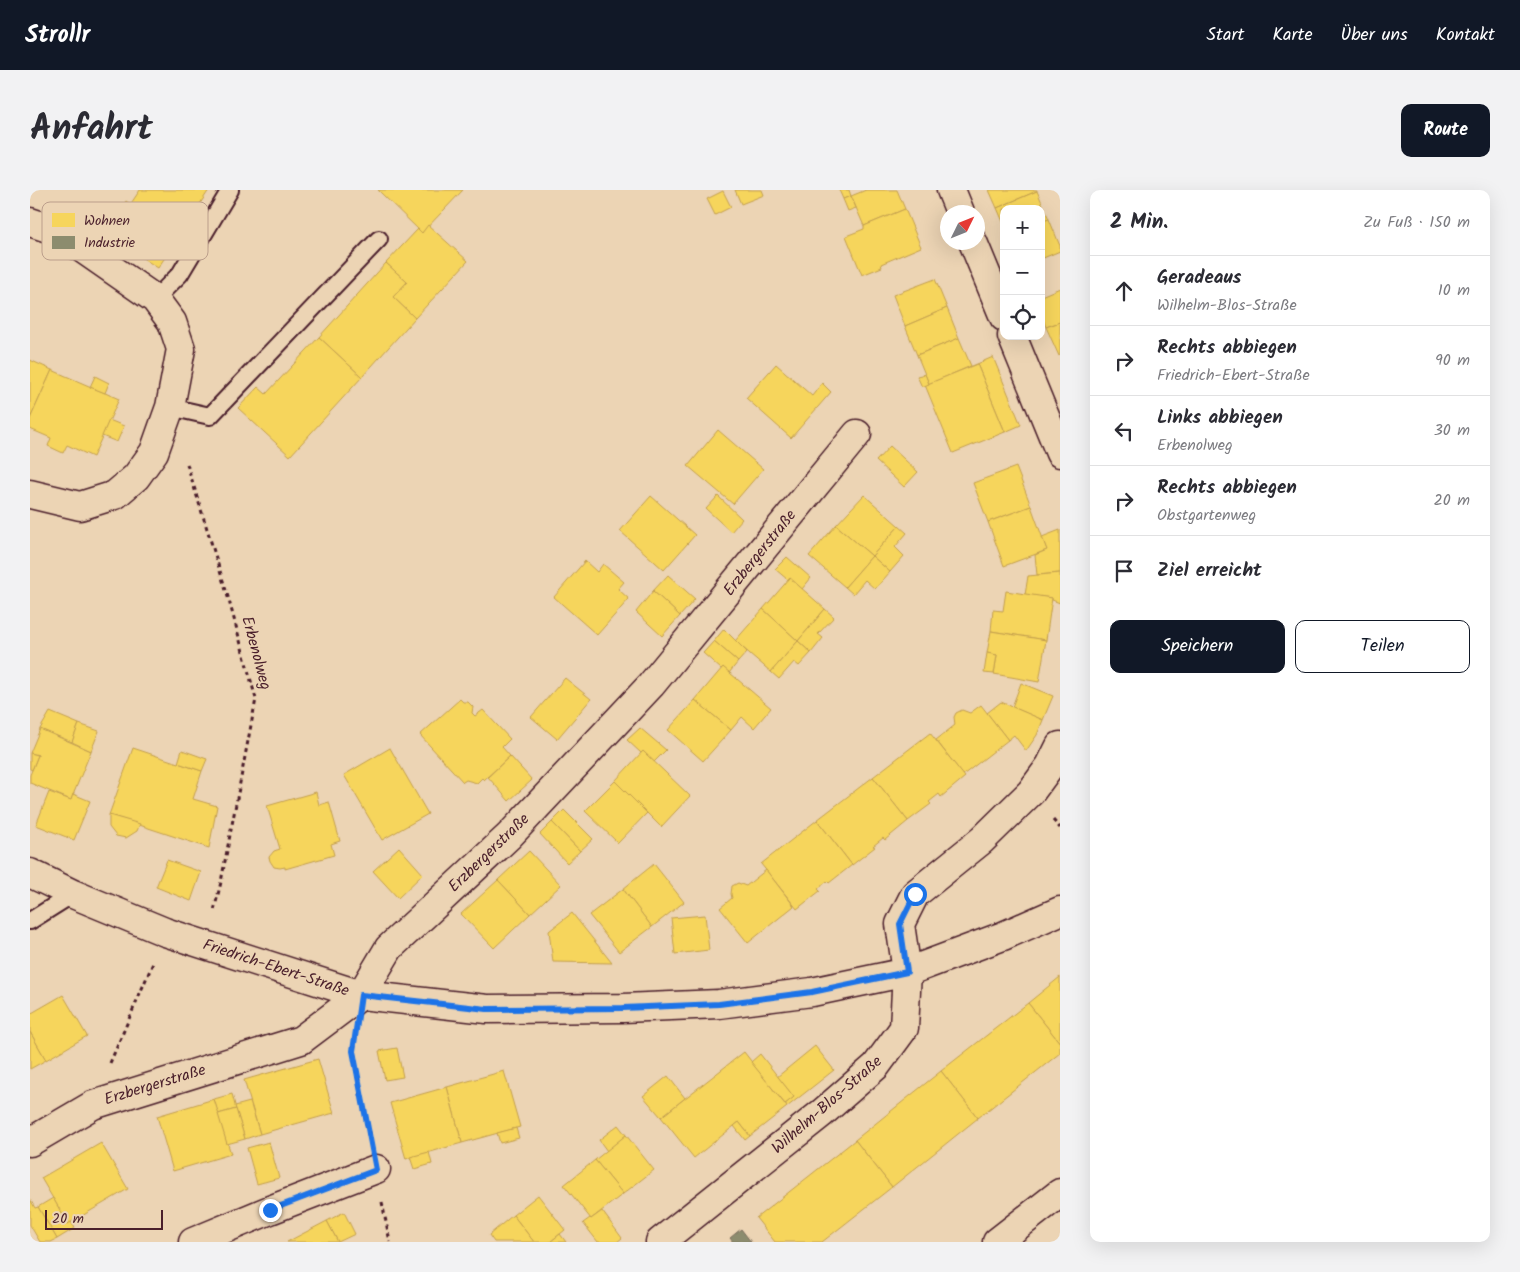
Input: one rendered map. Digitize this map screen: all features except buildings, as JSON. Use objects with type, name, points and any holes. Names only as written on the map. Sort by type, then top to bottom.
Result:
[{"type":"street","points":[[951,190],[957,205]]},
{"type":"street","points":[[30,222],[42,226]]},
{"type":"street","points":[[976,250],[1000,307]]},
{"type":"street","points":[[30,494],[80,506],[115,495],[136,477],[154,452],[170,407],[181,349],[172,322],[156,299],[98,260]]},
{"type":"street","points":[[1014,340],[1060,453]]},
{"type":"street","name":"Erzbergerstraße","points":[[30,1142],[93,1105],[301,1040],[361,995],[389,948],[509,836],[651,684],[857,434]]},
{"type":"street","name":"Wilhelm-Blos-Straße","points":[[660,1242],[822,1113],[876,1066],[904,1028],[907,972],[900,924],[915,894],[982,840],[1031,792],[1050,766],[1060,746]]},
{"type":"street","name":"Friedrich-Ebert-Straße","points":[[30,873],[73,894],[166,932],[361,995],[487,1009],[623,1008],[719,1004],[812,992],[907,972],[1003,936],[1060,911]]},
{"type":"street","points":[[193,1242],[270,1210],[376,1170]]},
{"type":"street","points":[[997,1242],[1060,1193]]},
{"type":"lane","points":[[208,227],[230,190]]},
{"type":"lane","points":[[170,407],[210,416],[379,239]]},
{"type":"lane","points":[[156,299],[180,274],[188,260]]},
{"type":"lane","points":[[30,920],[73,894]]},
{"type":"path","name":"Erbenolweg","points":[[187,463],[228,597],[256,699],[221,882]]},
{"type":"path","points":[[93,1105],[166,932]]},
{"type":"path","points":[[361,995],[353,1051],[376,1170]]},
{"type":"route","points":[[270,1210],[376,1170],[353,1051],[361,995],[487,1009],[623,1008],[719,1004],[812,992],[907,972],[900,924],[915,894]]}]
